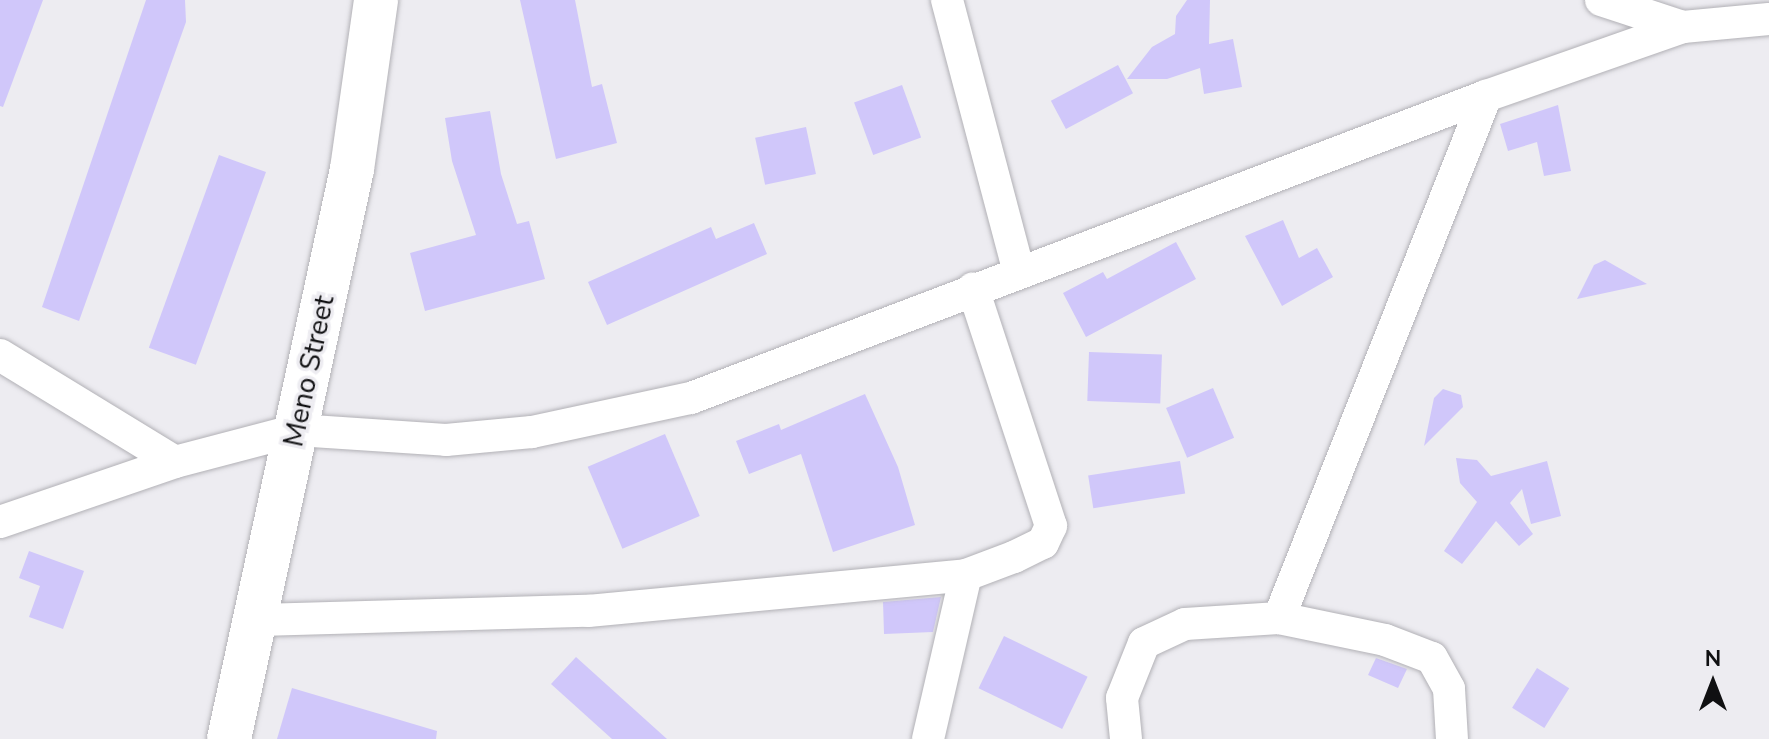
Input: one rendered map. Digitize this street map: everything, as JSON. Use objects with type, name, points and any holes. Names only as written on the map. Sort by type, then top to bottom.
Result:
[{"type":"street","name":"Meno Street","points":[[229,739],[258,620],[352,169],[376,0]]},
{"type":"street","points":[[947,0],[1019,272]]},
{"type":"street","points":[[1601,0],[1683,27]]},
{"type":"street","points":[[0,522],[175,462],[297,430],[446,440],[532,432],[691,398],[1486,96],[1683,27],[1755,13]]},
{"type":"street","points":[[1279,618],[1486,96]]},
{"type":"street","points":[[258,620],[588,611],[966,575],[1043,543],[1051,526],[973,289]]},
{"type":"street","points":[[0,355],[175,462]]},
{"type":"street","points":[[928,739],[966,575]]},
{"type":"street","points":[[1126,739],[1122,698],[1144,643],[1185,624],[1279,618],[1385,640],[1432,658],[1449,689],[1452,739]]},
{"type":"building","points":[[0,0],[43,0],[3,107],[0,106]]},
{"type":"building","points":[[146,0],[185,0],[186,22],[79,321],[42,307]]},
{"type":"building","points":[[520,0],[575,0],[592,87],[602,84],[617,143],[556,159]]},
{"type":"building","points":[[1187,0],[1210,0],[1209,44],[1233,39],[1242,87],[1204,94],[1200,68],[1167,79],[1127,79],[1152,47],[1175,34],[1176,16]]},
{"type":"building","points":[[1118,65],[1133,93],[1066,129],[1051,101]]},
{"type":"building","points":[[902,85],[921,138],[873,155],[854,102]]},
{"type":"building","points":[[1558,105],[1571,171],[1544,176],[1537,142],[1508,151],[1500,124]]},
{"type":"building","points":[[490,111],[501,174],[517,224],[529,221],[545,279],[425,311],[410,253],[476,235],[452,161],[445,118]]},
{"type":"building","points":[[806,127],[816,174],[765,185],[755,138]]},
{"type":"building","points":[[219,155],[266,172],[196,365],[149,348]]},
{"type":"building","points":[[1283,220],[1299,258],[1317,248],[1333,277],[1282,306],[1245,236]]},
{"type":"building","points":[[754,223],[767,254],[607,325],[588,282],[711,227],[716,239]]},
{"type":"building","points":[[1176,242],[1196,279],[1086,337],[1063,293],[1103,272],[1107,279]]},
{"type":"building","points":[[1605,260],[1647,284],[1577,299],[1594,265]]},
{"type":"building","points":[[1089,352],[1162,355],[1160,404],[1087,401]]},
{"type":"building","points":[[1213,388],[1234,438],[1187,458],[1166,408]]},
{"type":"building","points":[[1443,389],[1461,395],[1463,407],[1424,446],[1434,398]]},
{"type":"building","points":[[865,394],[898,467],[915,525],[833,552],[801,454],[749,474],[736,441],[779,424],[781,430]]},
{"type":"building","points":[[665,434],[700,516],[622,549],[588,467]]},
{"type":"building","points":[[1456,458],[1477,460],[1491,476],[1547,461],[1561,516],[1531,524],[1522,489],[1510,503],[1533,534],[1519,546],[1496,521],[1462,564],[1444,551],[1477,502],[1460,483]]},
{"type":"building","points":[[1180,461],[1185,494],[1093,508],[1088,476]]},
{"type":"building","points":[[29,551],[84,571],[63,629],[29,617],[40,586],[19,578]]},
{"type":"building","points":[[941,597],[933,632],[884,634],[883,602]]},
{"type":"building","points":[[1004,636],[1088,677],[1062,729],[979,688]]},
{"type":"building","points":[[576,657],[667,739],[612,739],[551,684]]},
{"type":"building","points":[[1376,658],[1407,669],[1398,688],[1368,675]]},
{"type":"building","points":[[1537,668],[1569,688],[1544,728],[1512,708]]},
{"type":"building","points":[[292,688],[437,731],[436,739],[277,739]]}]
